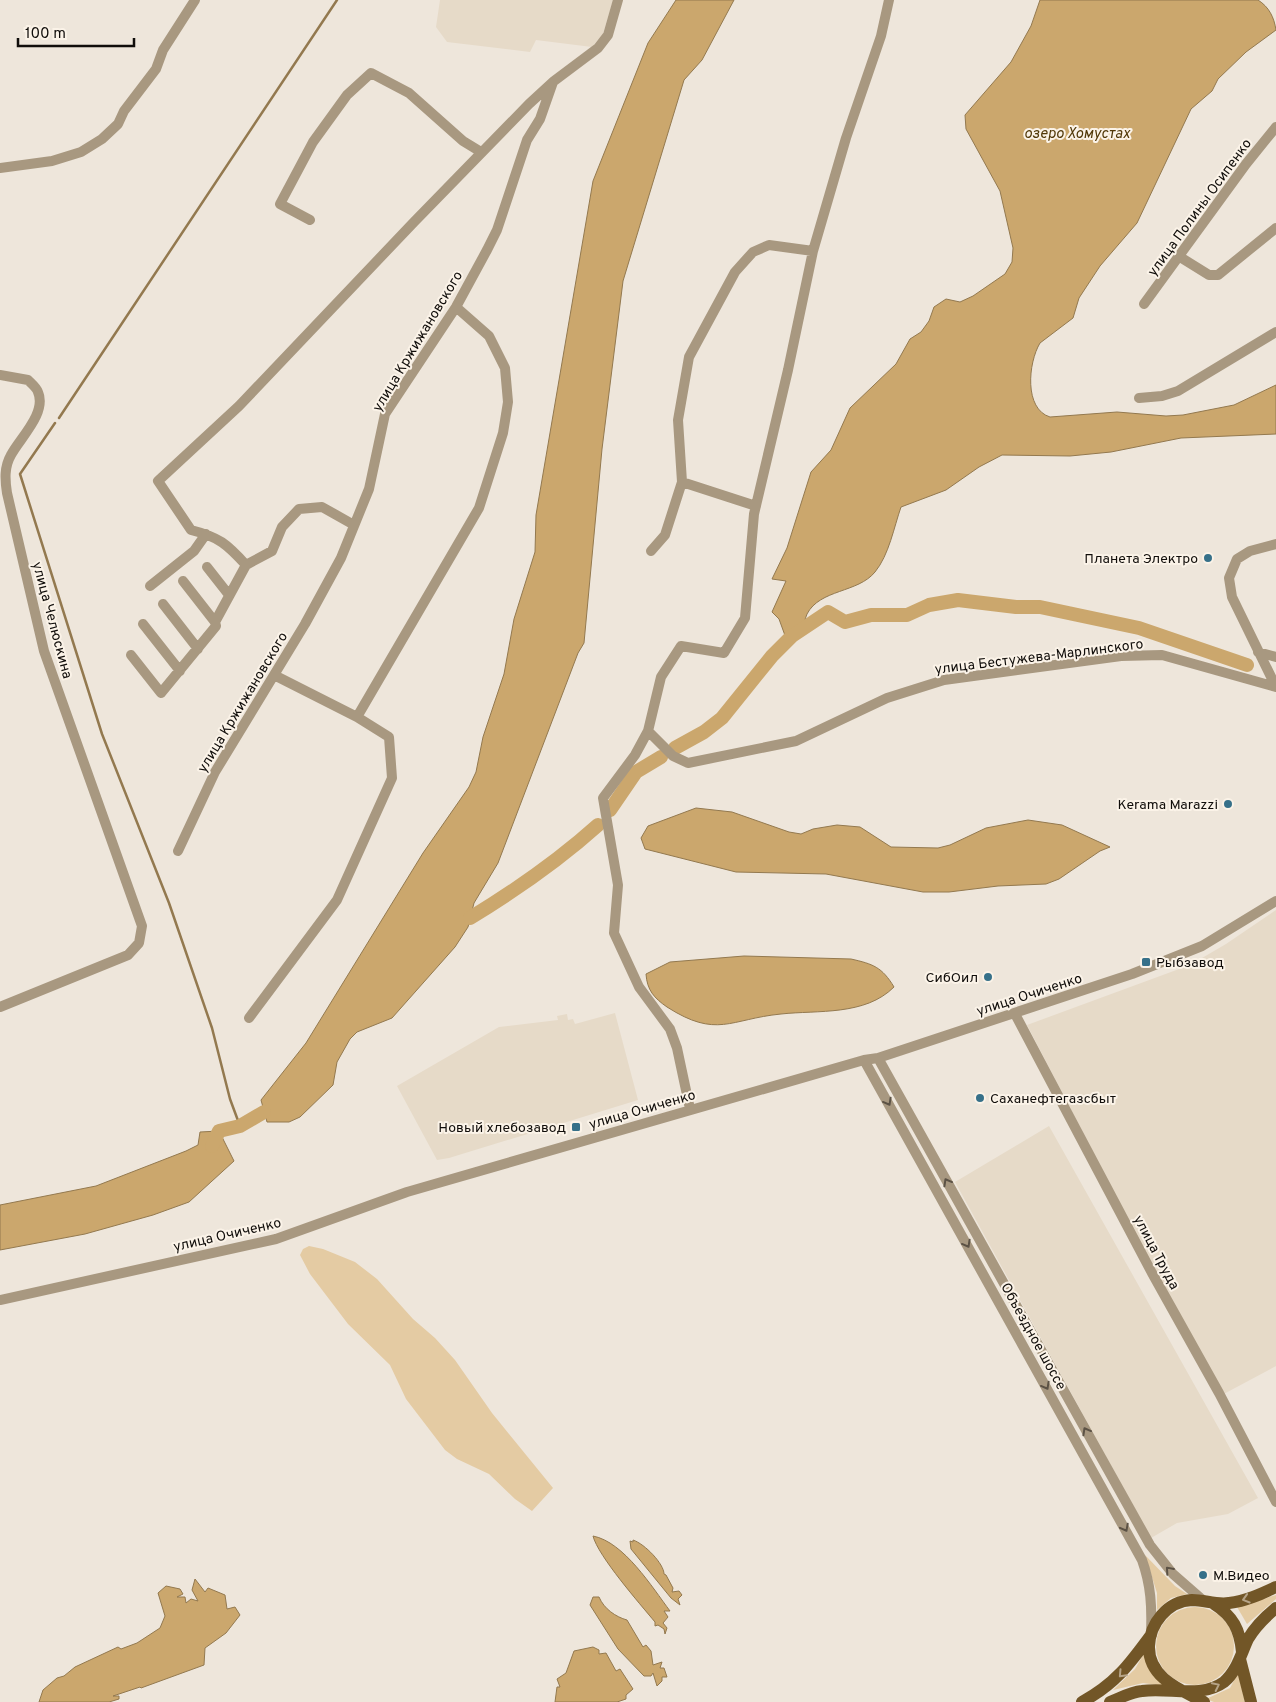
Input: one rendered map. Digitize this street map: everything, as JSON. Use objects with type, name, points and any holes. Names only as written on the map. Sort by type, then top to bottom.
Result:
[{"type":"main road","points":[[1082,1702],[1114,1682],[1125,1671],[1160,1617],[1168,1609],[1191,1600],[1210,1603],[1243,1600],[1276,1587]]},
{"type":"main road","points":[[1210,1603],[1231,1618],[1237,1628],[1251,1702]]},
{"type":"main road","points":[[1110,1702],[1142,1691],[1180,1690],[1193,1692],[1214,1688],[1225,1681],[1256,1628],[1276,1608]]},
{"type":"main road","points":[[1150,1635],[1149,1648],[1152,1662],[1158,1674],[1168,1683],[1204,1702]]},
{"type":"street","points":[[0,168],[52,161],[81,152],[102,139],[118,124],[124,111],[156,69],[163,50],[195,0]]},
{"type":"street","points":[[246,565],[226,543],[191,530],[158,481],[239,406],[482,152],[554,81],[604,42],[618,0]]},
{"type":"street","points":[[690,1109],[677,1048],[670,1029],[639,987],[614,933],[618,885],[602,798],[635,755],[648,731],[661,677],[681,646],[724,653],[745,618],[756,506],[788,370],[813,251],[846,138],[881,36],[889,0]]},
{"type":"street","points":[[310,220],[280,204],[319,134],[346,95],[371,73],[408,93],[463,141],[482,152]]},
{"type":"street","name":"улица Кржижановского","points":[[178,851],[215,772],[274,675],[341,558],[369,489],[385,414],[456,307],[497,230],[527,140],[540,119],[554,81]]},
{"type":"street","name":"улица Полины Осипенко","points":[[1144,304],[1246,164],[1276,127]]},
{"type":"street","points":[[1180,257],[1209,275],[1218,275],[1276,228]]},
{"type":"street","points":[[651,551],[665,535],[682,482],[678,420],[689,357],[735,272],[753,252],[769,245],[813,251]]},
{"type":"street","points":[[357,717],[479,508],[503,433],[508,402],[506,368],[489,336],[456,307]]},
{"type":"street","points":[[1139,398],[1162,396],[1178,391],[1276,332]]},
{"type":"street","name":"улица Челюскина","points":[[0,375],[28,380],[38,392],[39,404],[35,416],[10,456],[6,468],[7,493],[44,651],[142,926],[139,943],[128,955],[0,1007]]},
{"type":"street","points":[[682,482],[756,506]]},
{"type":"street","points":[[131,655],[160,693],[216,626],[215,622],[246,565],[272,551],[282,527],[299,509],[322,506],[354,525]]},
{"type":"street","points":[[150,586],[194,551],[206,534]]},
{"type":"street","name":"улица Бестужева-Марлинского","points":[[1276,544],[1250,552],[1237,559],[1229,578],[1232,598],[1276,687]]},
{"type":"street","points":[[208,568],[229,595]]},
{"type":"street","points":[[183,581],[215,622]]},
{"type":"street","points":[[163,604],[198,649]]},
{"type":"street","points":[[143,624],[180,671]]},
{"type":"street","points":[[1258,652],[1276,657]]},
{"type":"street","name":"улица Бестужева-Марлинского","points":[[648,731],[673,756],[688,763],[796,742],[887,698],[944,680],[1122,656],[1162,655],[1276,687]]},
{"type":"street","points":[[249,1018],[337,900],[392,778],[389,737],[357,717],[274,675]]},
{"type":"street","name":"улица Очиченко","points":[[0,1300],[276,1239],[407,1192],[690,1109],[864,1060],[878,1058],[1132,974],[1187,952],[1230,930],[1276,901]]},
{"type":"street","name":"улица Труда","points":[[1015,1014],[1152,1273],[1219,1392],[1276,1502]]},
{"type":"street","name":"Объездное шоссе","points":[[878,1058],[1150,1545],[1172,1574],[1210,1603]]},
{"type":"street","name":"Объездное шоссе","points":[[864,1060],[1142,1560],[1152,1598],[1150,1635]]},
{"type":"shaded area","points":[[440,0],[613,0],[603,34],[592,47],[536,40],[530,52],[447,42],[436,27]]},
{"type":"shaded area","points":[[1276,910],[1276,1366],[1220,1396],[1027,1025],[1190,965],[1226,944]]},
{"type":"shaded area","points":[[615,1013],[638,1100],[449,1158],[437,1160],[397,1086],[499,1027],[558,1020],[557,1016],[567,1014],[568,1020],[573,1019],[575,1024]]},
{"type":"shaded area","points":[[1049,1126],[1258,1498],[1228,1514],[1177,1523],[1151,1538],[955,1182]]},
{"type":"shaded area","points":[[309,1246],[323,1249],[355,1262],[377,1279],[413,1319],[435,1338],[455,1360],[492,1413],[553,1488],[532,1511],[515,1499],[489,1474],[457,1459],[445,1450],[406,1399],[390,1365],[348,1324],[310,1274],[300,1255],[303,1249]]},
{"type":"shaded area","points":[[1145,1555],[1175,1586],[1187,1594],[1171,1598],[1157,1610],[1157,1593]]},
{"type":"shaded area","points":[[1276,1595],[1276,1599],[1247,1624],[1237,1607]]},
{"type":"shaded area","points":[[1195,1607],[1210,1610],[1227,1624],[1231,1631],[1234,1646],[1231,1661],[1217,1678],[1210,1682],[1195,1685],[1180,1682],[1163,1668],[1159,1661],[1156,1646],[1159,1631],[1173,1614],[1180,1610]]},
{"type":"shaded area","points":[[1146,1650],[1166,1686],[1143,1683],[1113,1690],[1135,1669]]},
{"type":"shaded area","points":[[1238,1673],[1245,1702],[1214,1702],[1206,1699],[1230,1688]]},
{"type":"water","points":[[676,0],[734,0],[702,60],[684,80],[623,281],[602,449],[584,643],[578,653],[498,863],[474,903],[468,927],[455,947],[392,1018],[357,1032],[350,1039],[337,1062],[333,1085],[300,1117],[289,1122],[267,1122],[261,1100],[306,1043],[423,853],[469,787],[476,772],[483,737],[504,674],[514,619],[535,552],[536,515],[593,181],[648,43]]},
{"type":"water","name":"озеро Хомустах","points":[[1040,0],[1258,0],[1270,13],[1276,30],[1246,52],[1218,79],[1212,91],[1191,109],[1137,223],[1100,266],[1079,298],[1073,318],[1040,343],[1031,373],[1032,395],[1036,405],[1050,417],[1117,412],[1166,416],[1183,415],[1234,405],[1276,385],[1276,434],[1181,438],[1111,452],[1070,456],[1002,455],[979,467],[946,490],[901,507],[888,549],[875,572],[859,584],[830,595],[813,606],[807,614],[799,636],[787,641],[779,619],[772,612],[786,581],[772,579],[787,548],[811,472],[831,450],[850,408],[896,364],[910,339],[921,332],[929,321],[934,307],[946,299],[960,302],[973,296],[1005,274],[1012,262],[1013,248],[1000,191],[966,129],[965,115],[1011,62],[1031,26]]},
{"type":"water","points":[[696,808],[732,812],[789,832],[801,834],[813,829],[837,825],[860,827],[891,847],[938,848],[950,845],[986,828],[1028,820],[1062,825],[1110,847],[1100,851],[1059,879],[1046,884],[998,886],[949,892],[923,892],[826,874],[736,872],[645,849],[641,838],[648,826]]},
{"type":"water","points":[[744,956],[851,959],[876,967],[894,987],[869,1003],[855,1007],[840,1010],[764,1016],[712,1025],[684,1017],[667,1007],[655,997],[648,985],[646,974],[670,962]]},
{"type":"water","points":[[219,1131],[234,1161],[189,1202],[153,1215],[85,1234],[0,1250],[0,1205],[96,1186],[198,1145],[200,1132]]},
{"type":"water","points":[[593,1536],[616,1547],[655,1590],[670,1611],[664,1611],[668,1617],[663,1623],[667,1628],[665,1634],[664,1629],[658,1625],[655,1626],[655,1622],[611,1567],[596,1545]]},
{"type":"water","points":[[633,1540],[648,1550],[661,1565],[664,1574],[673,1588],[672,1592],[679,1591],[682,1595],[678,1599],[680,1605],[671,1598],[631,1549],[630,1541],[633,1542]]},
{"type":"water","points":[[195,1579],[205,1592],[208,1588],[225,1595],[227,1609],[235,1607],[240,1615],[226,1633],[205,1648],[204,1665],[113,1696],[119,1696],[119,1699],[109,1702],[39,1702],[43,1690],[57,1678],[64,1676],[75,1667],[118,1647],[121,1649],[137,1643],[160,1628],[165,1616],[158,1593],[166,1586],[180,1589],[183,1594],[177,1597],[185,1597],[186,1603],[191,1599],[198,1601],[192,1590]]},
{"type":"water","points":[[593,1597],[599,1597],[611,1612],[627,1620],[643,1647],[646,1645],[651,1651],[653,1665],[662,1662],[660,1668],[664,1668],[667,1677],[662,1677],[662,1681],[657,1686],[653,1673],[651,1676],[644,1676],[618,1649],[590,1605]]},
{"type":"water","points":[[593,1647],[599,1650],[599,1654],[606,1653],[616,1671],[620,1669],[633,1689],[626,1695],[626,1699],[617,1702],[555,1702],[557,1687],[560,1687],[557,1679],[566,1673],[574,1651]]},
{"type":"waterway","points":[[59,418],[337,0]]},
{"type":"waterway","points":[[55,423],[20,474],[102,734],[169,903],[212,1028],[230,1099],[240,1126]]},
{"type":"waterway","points":[[675,748],[704,732],[722,718],[772,656],[792,636],[828,612],[845,622],[871,615],[907,615],[929,605],[958,600],[1016,607],[1040,607],[1139,628],[1247,665]]},
{"type":"waterway","points":[[610,810],[636,772],[661,757]]},
{"type":"waterway","points":[[470,918],[504,897],[568,851],[598,825]]},
{"type":"waterway","points":[[212,1146],[219,1131],[240,1126],[264,1112]]},
{"type":"place","name":"Планета Электро","points":[[1208,558]]},
{"type":"place","name":"Kerama Marazzi","points":[[1228,804]]},
{"type":"place","name":"Рыбзавод","points":[[1146,962]]},
{"type":"place","name":"СибОил","points":[[988,977]]},
{"type":"place","name":"Саханефтегазсбыт","points":[[980,1098]]},
{"type":"place","name":"Новый хлебозавод","points":[[576,1127]]},
{"type":"place","name":"М.Видео","points":[[1203,1575]]}]
